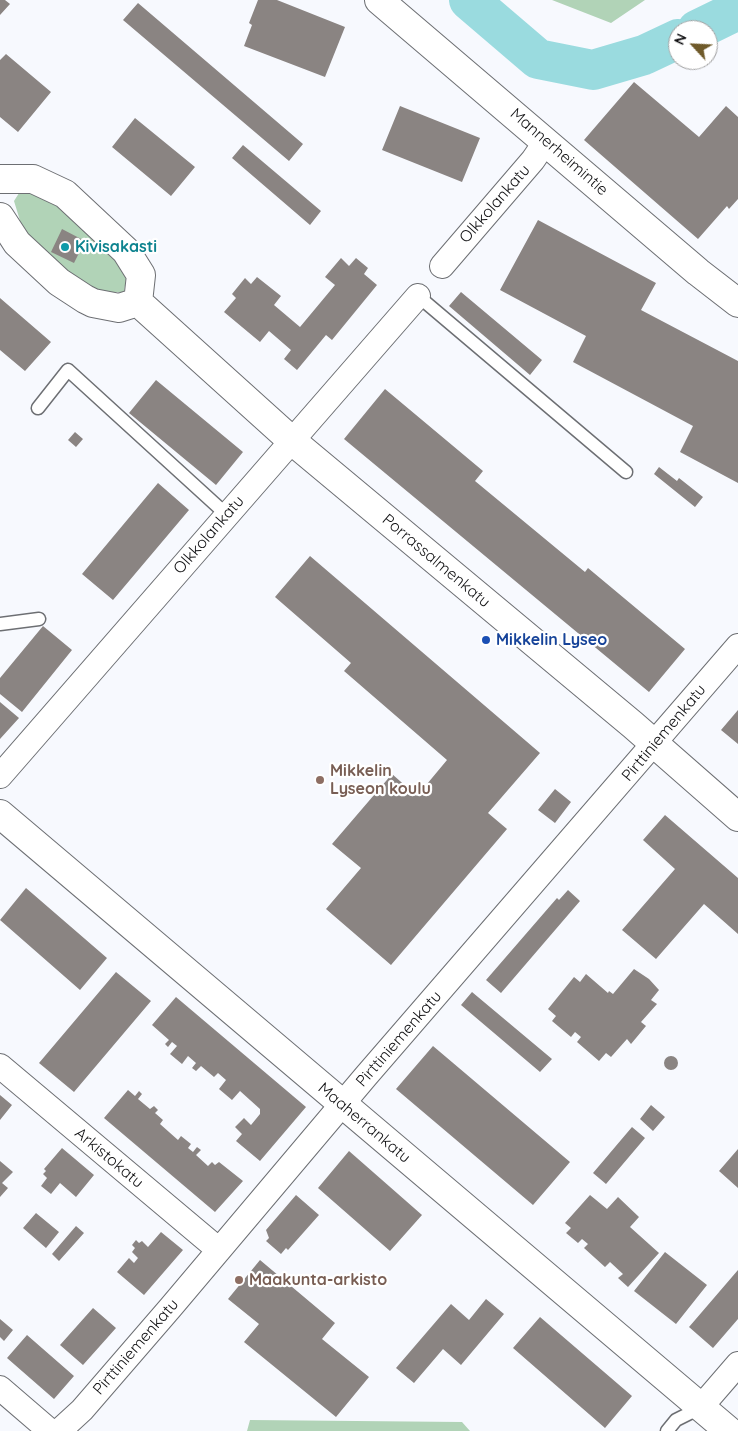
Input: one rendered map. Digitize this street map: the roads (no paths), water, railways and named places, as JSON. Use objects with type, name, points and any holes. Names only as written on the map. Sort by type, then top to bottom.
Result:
[{"type":"street","name":"Mannerheimintie","points":[[379,0],[698,272],[738,303]]},
{"type":"street","name":"Olkkolankatu","points":[[442,266],[533,160],[546,141]]},
{"type":"street","points":[[0,180],[33,179],[65,194],[126,251],[141,275],[138,302],[119,308],[93,303],[85,299],[59,282],[17,243],[0,217]]},
{"type":"street","name":"Olkkolankatu","points":[[0,776],[418,296]]},
{"type":"street","name":"Porrassalmenkatu","points":[[138,302],[291,440],[655,744],[738,817]]},
{"type":"street","name":"Pirttiniemenkatu","points":[[59,1431],[82,1410],[342,1104],[738,646]]},
{"type":"street","name":"Maaherrankatu","points":[[0,814],[729,1431]]},
{"type":"street","name":"Arkistokatu","points":[[0,1066],[219,1250]]},
{"type":"street","points":[[700,1408],[738,1364]]},
{"type":"street","points":[[0,1388],[50,1431]]},
{"type":"lane","points":[[418,296],[626,472]]},
{"type":"lane","points":[[38,408],[68,370],[226,515]]},
{"type":"lane","points":[[0,624],[39,619]]},
{"type":"lane","points":[[667,1431],[676,1420],[700,1408]]},
{"type":"waterway","points":[[469,0],[538,59],[593,70],[644,55],[668,44]]},
{"type":"waterway","points":[[718,20],[738,10]]},
{"type":"place","name":"Kivisakasti","points":[[65,247]]},
{"type":"place","name":"Mikkelin Lyseo","points":[[486,640]]},
{"type":"place","name":"Mikkelin Lyseon koulu","points":[[320,780]]},
{"type":"place","name":"Maakunta-arkisto","points":[[239,1280]]}]
